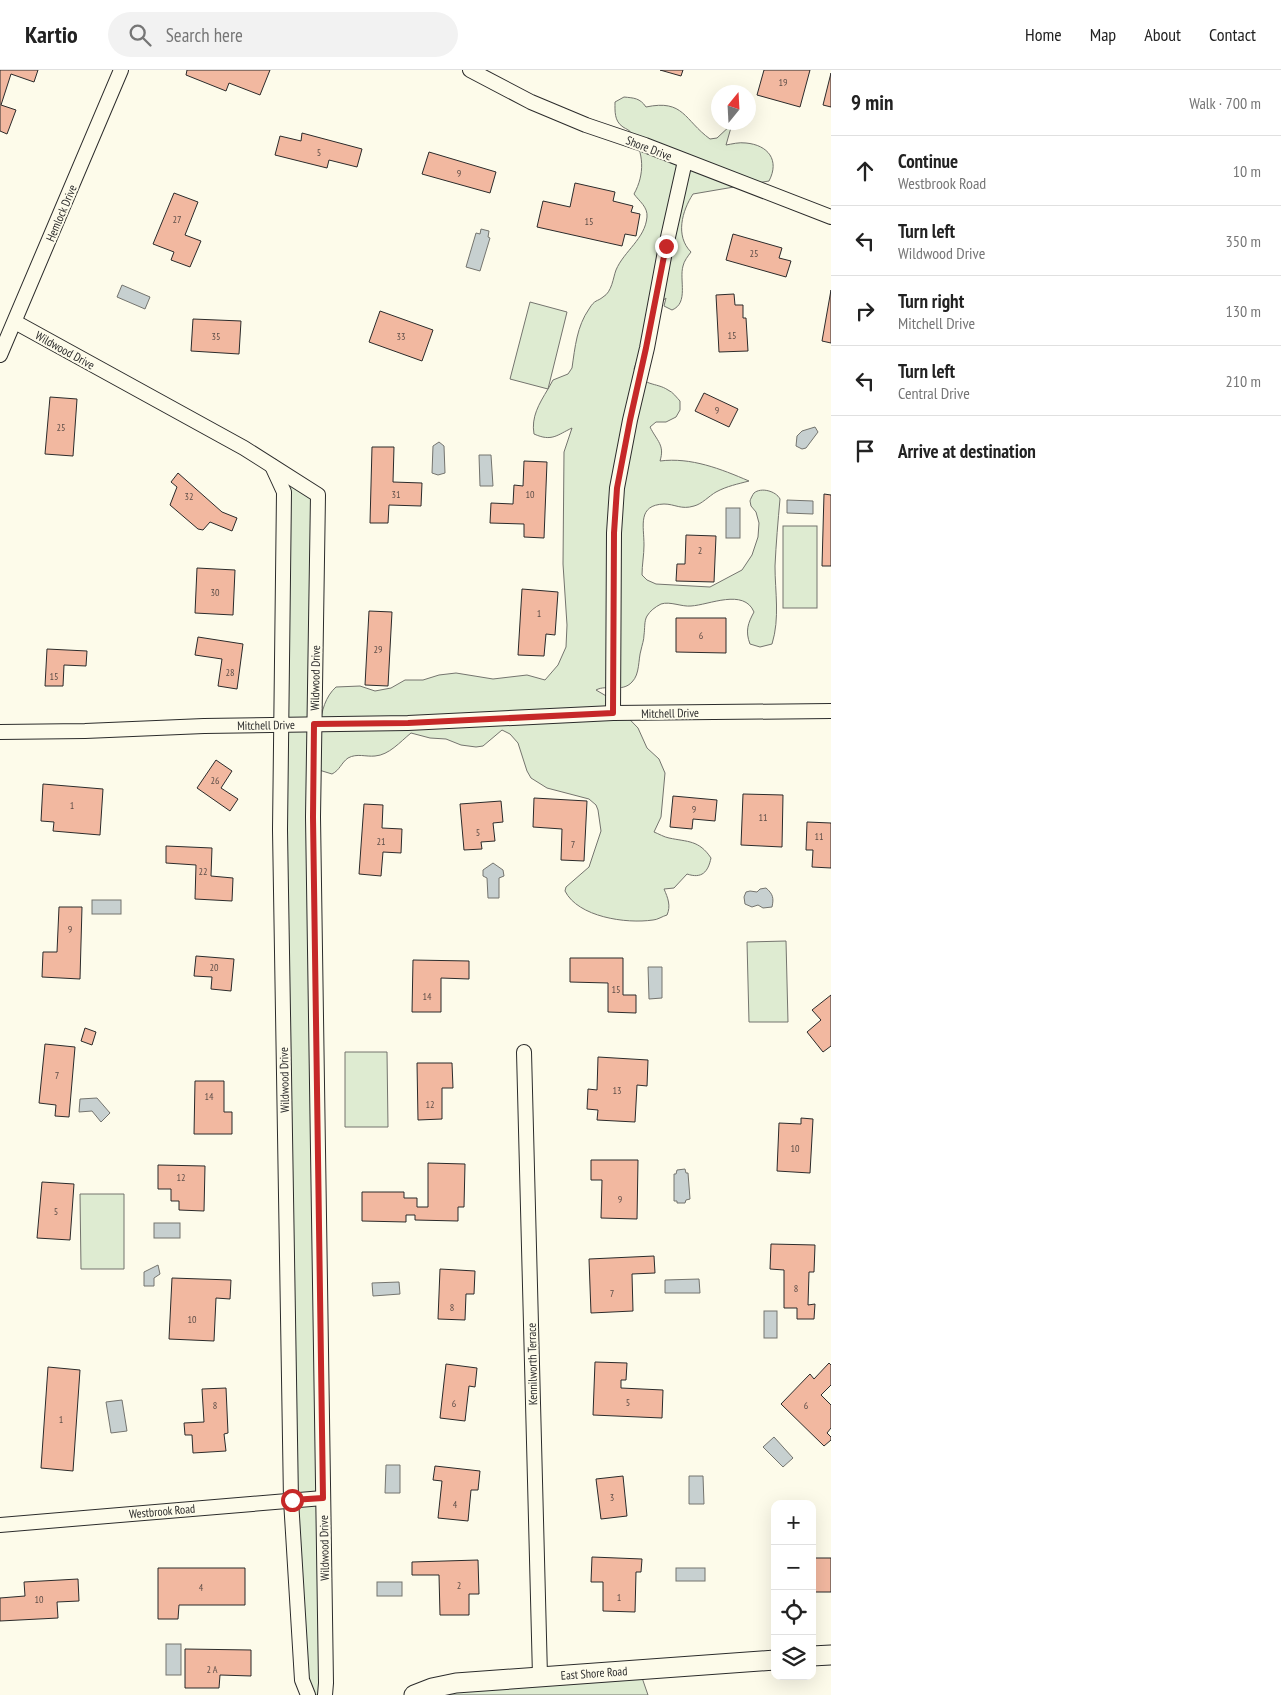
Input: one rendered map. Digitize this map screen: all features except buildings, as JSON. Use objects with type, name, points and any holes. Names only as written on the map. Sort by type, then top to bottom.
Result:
[{"type":"main road","points":[[816,1656],[831,1655]]},
{"type":"main road","name":"East Shore Road","points":[[414,1695],[432,1688],[456,1683],[771,1660]]},
{"type":"street","name":"Hemlock Drive","points":[[0,355],[122,70]]},
{"type":"street","name":"Shore Drive","points":[[470,70],[532,102],[586,125],[645,145],[831,217]]},
{"type":"street","points":[[613,713],[614,533],[617,488],[685,161]]},
{"type":"street","name":"Wildwood Drive","points":[[15,322],[244,448],[318,495],[313,817],[325,1695]]},
{"type":"street","name":"Wildwood Drive","points":[[272,466],[284,492],[280,830],[292,1500],[302,1680],[308,1695]]},
{"type":"street","name":"Mitchell Drive","points":[[0,732],[282,724],[408,723],[613,713],[831,711]]},
{"type":"street","name":"Kennilworth Terrace","points":[[524,1052],[540,1676]]},
{"type":"street","name":"Westbrook Road","points":[[0,1525],[323,1498]]},
{"type":"green space","points":[[628,97],[639,100],[646,107],[668,106],[682,113],[710,139],[717,138],[726,130],[730,130],[726,145],[738,143],[754,144],[766,150],[770,155],[773,166],[769,181],[693,194],[686,208],[682,223],[683,239],[691,252],[683,266],[682,297],[677,307],[672,310],[664,306],[666,298],[656,306],[634,369],[641,379],[670,391],[680,401],[680,410],[676,417],[666,422],[656,422],[650,427],[661,447],[660,461],[694,462],[717,468],[749,481],[720,490],[694,506],[685,507],[664,504],[649,508],[643,524],[642,575],[647,580],[656,584],[710,587],[742,570],[752,555],[758,537],[759,523],[756,512],[751,506],[752,496],[757,491],[764,490],[772,492],[780,499],[775,566],[776,624],[772,644],[760,647],[750,644],[748,627],[754,612],[749,605],[742,601],[734,599],[691,606],[661,604],[651,611],[646,618],[644,639],[635,679],[624,687],[600,688],[596,690],[608,697],[638,728],[647,748],[659,759],[665,773],[661,817],[654,832],[667,838],[687,841],[697,845],[707,852],[711,858],[704,873],[697,876],[687,874],[674,888],[664,889],[667,896],[668,912],[667,915],[655,920],[630,921],[604,917],[591,913],[571,900],[565,891],[566,887],[589,867],[601,831],[596,805],[589,799],[547,788],[531,778],[518,743],[510,734],[502,730],[483,746],[476,747],[461,745],[446,739],[430,738],[411,733],[394,748],[385,753],[375,756],[358,755],[348,758],[332,774],[319,770],[319,737],[322,715],[329,695],[336,687],[360,686],[375,691],[391,688],[405,680],[423,680],[439,675],[456,673],[493,679],[527,675],[545,680],[558,665],[566,647],[567,625],[563,564],[564,452],[572,428],[550,437],[534,434],[535,416],[553,380],[568,374],[572,368],[577,337],[585,316],[593,304],[608,292],[616,270],[645,225],[646,210],[634,194],[640,179],[641,156],[631,133],[620,125],[617,119],[615,102]]},
{"type":"green space","points":[[530,302],[567,312],[548,389],[510,379]]},
{"type":"green space","points":[[272,466],[318,495],[314,724],[325,1695],[308,1695],[291,1500],[284,492]]},
{"type":"green space","points":[[783,526],[817,526],[817,608],[783,608]]},
{"type":"green space","points":[[786,941],[788,1022],[749,1022],[747,942]]},
{"type":"green space","points":[[345,1052],[387,1052],[388,1127],[345,1127]]},
{"type":"green space","points":[[80,1194],[124,1194],[124,1269],[81,1269]]},
{"type":"green space","points":[[639,1669],[648,1695],[414,1695]]},
{"type":"shaded area","points":[[481,229],[489,231],[488,237],[490,238],[480,271],[466,267],[476,233],[480,234]]},
{"type":"shaded area","points":[[122,285],[150,297],[145,309],[117,297]]},
{"type":"shaded area","points":[[815,427],[818,432],[806,448],[802,449],[796,446],[797,436],[802,431]]},
{"type":"shaded area","points":[[439,442],[444,446],[445,473],[438,475],[432,473],[433,446]]},
{"type":"shaded area","points":[[479,455],[491,455],[493,486],[480,486]]},
{"type":"shaded area","points":[[787,500],[813,501],[813,514],[787,513]]},
{"type":"shaded area","points":[[726,508],[740,508],[740,538],[726,538]]},
{"type":"shaded area","points":[[493,863],[503,870],[504,876],[499,878],[499,898],[488,898],[487,878],[483,876],[483,870]]},
{"type":"shaded area","points":[[766,888],[772,896],[772,907],[763,908],[758,905],[752,907],[745,904],[744,897],[746,892],[757,892],[760,889]]},
{"type":"shaded area","points":[[92,900],[121,900],[121,914],[92,914]]},
{"type":"shaded area","points":[[648,967],[662,967],[662,998],[649,999]]},
{"type":"shaded area","points":[[97,1098],[110,1113],[101,1122],[92,1111],[79,1112],[80,1099]]},
{"type":"shaded area","points":[[685,1169],[686,1173],[688,1173],[690,1199],[686,1200],[685,1203],[677,1203],[677,1201],[674,1201],[674,1174],[676,1174],[677,1170]]},
{"type":"shaded area","points":[[154,1223],[180,1223],[180,1238],[154,1238]]},
{"type":"shaded area","points":[[158,1265],[160,1274],[154,1278],[154,1286],[144,1286],[144,1272]]},
{"type":"shaded area","points":[[699,1279],[700,1293],[665,1293],[665,1280]]},
{"type":"shaded area","points":[[399,1282],[400,1294],[373,1296],[372,1283]]},
{"type":"shaded area","points":[[764,1311],[777,1311],[777,1338],[764,1338]]},
{"type":"shaded area","points":[[122,1400],[127,1431],[111,1433],[106,1402]]},
{"type":"shaded area","points":[[774,1437],[793,1458],[783,1467],[763,1447]]},
{"type":"shaded area","points":[[386,1465],[400,1465],[400,1493],[385,1493]]},
{"type":"shaded area","points":[[689,1476],[703,1476],[704,1504],[689,1504]]},
{"type":"shaded area","points":[[676,1568],[705,1568],[705,1581],[676,1581]]},
{"type":"shaded area","points":[[377,1582],[402,1582],[402,1596],[377,1596]]},
{"type":"shaded area","points":[[166,1644],[181,1644],[181,1675],[166,1675]]},
{"type":"route","points":[[292,1500],[323,1498],[313,817],[314,724],[408,723],[613,713],[614,533],[617,488],[666,246]]}]
